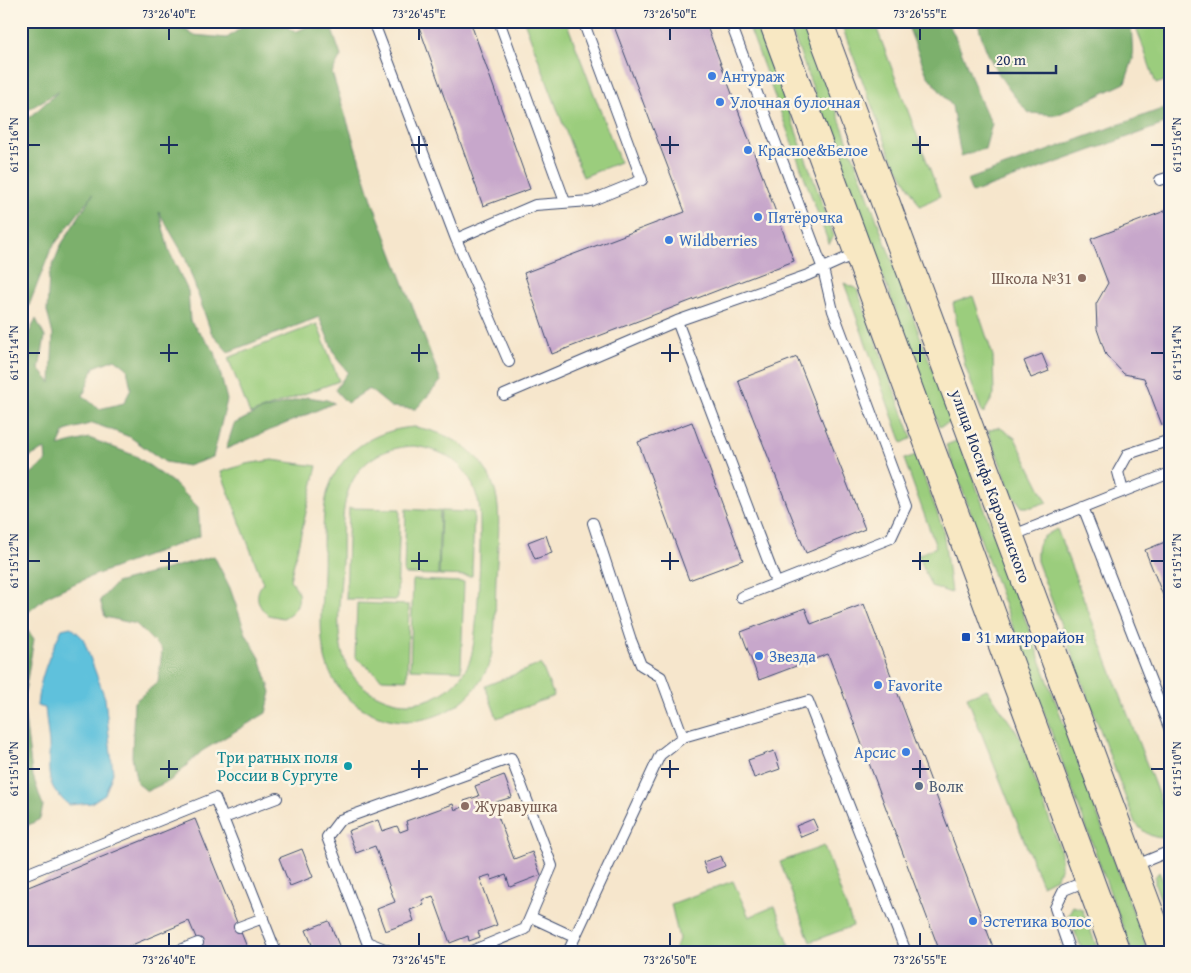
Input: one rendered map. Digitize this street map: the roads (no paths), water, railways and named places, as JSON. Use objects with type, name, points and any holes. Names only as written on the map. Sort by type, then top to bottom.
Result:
[{"type":"main road","points":[[773,21],[1116,952]]},
{"type":"main road","name":"улица Иосифа Каролинского","points":[[818,21],[1010,536],[1048,645],[1164,952]]},
{"type":"lane","points":[[373,21],[456,239],[509,362]]},
{"type":"lane","points":[[499,21],[565,202]]},
{"type":"lane","points":[[456,239],[535,205],[590,201],[642,180],[583,21]]},
{"type":"lane","points":[[730,21],[822,269],[833,311],[906,506],[891,538],[741,597]]},
{"type":"lane","points":[[504,395],[678,322],[822,269],[858,253]]},
{"type":"lane","points":[[678,322],[776,582]]},
{"type":"lane","points":[[1123,491],[1118,472],[1128,454],[1170,440]]},
{"type":"lane","points":[[1010,536],[1170,472]]},
{"type":"lane","points":[[1083,507],[1170,730]]},
{"type":"lane","points":[[593,523],[641,665],[661,677],[682,737]]},
{"type":"lane","points":[[568,952],[660,755],[682,737],[808,701],[906,952]]},
{"type":"lane","points":[[392,952],[367,942],[327,837],[340,820],[511,758],[552,866],[525,929],[469,952]]},
{"type":"lane","points":[[21,876],[215,798],[276,952]]},
{"type":"lane","points":[[224,818],[277,798]]},
{"type":"lane","points":[[1132,866],[1170,850]]},
{"type":"lane","points":[[1070,952],[1054,908],[1064,890],[1091,880]]},
{"type":"lane","points":[[531,917],[574,937]]},
{"type":"lane","points":[[238,927],[263,918]]},
{"type":"lane","points":[[175,952],[198,943]]},
{"type":"water","points":[[71,627],[83,638],[105,698],[113,773],[105,794],[91,803],[69,805],[55,791],[52,784],[49,770],[49,744],[45,708],[37,706],[43,676],[53,647],[62,629]]},
{"type":"place","name":"Антураж","points":[[712,76]]},
{"type":"place","name":"Улочная булочная","points":[[720,102]]},
{"type":"place","name":"Красное&Белое","points":[[748,150]]},
{"type":"place","name":"Пятёрочка","points":[[758,217]]},
{"type":"place","name":"Wildberries","points":[[669,240]]},
{"type":"place","name":"Школа №31","points":[[1082,278]]},
{"type":"place","name":"31 микрорайон","points":[[966,637]]},
{"type":"place","name":"Звезда","points":[[759,656]]},
{"type":"place","name":"Favorite","points":[[878,685]]},
{"type":"place","name":"Арсис","points":[[906,752]]},
{"type":"place","name":"Три ратных поля России в Сургуте","points":[[348,766]]},
{"type":"place","name":"Волк","points":[[919,786]]},
{"type":"place","name":"Журавушка","points":[[465,806]]},
{"type":"place","name":"Эстетика волос","points":[[973,921]]}]
